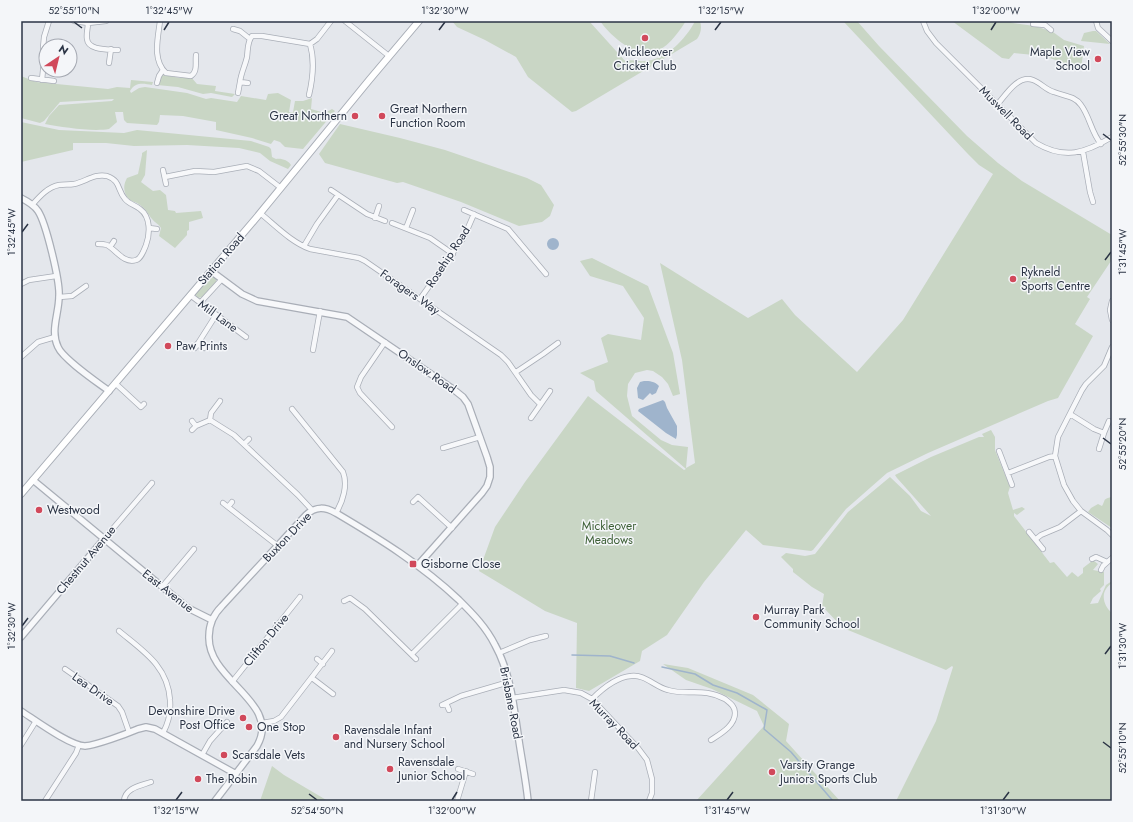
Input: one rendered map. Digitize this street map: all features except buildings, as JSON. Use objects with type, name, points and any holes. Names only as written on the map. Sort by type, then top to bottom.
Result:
[{"type":"main road","name":"Station Road","points":[[21,494],[260,213],[419,21]]},
{"type":"street","points":[[42,80],[44,60],[43,48],[49,21]]},
{"type":"street","points":[[74,21],[88,23],[106,21]]},
{"type":"street","points":[[160,21],[157,47],[160,66],[163,70],[168,74],[191,76],[196,70],[196,55]]},
{"type":"street","points":[[250,38],[252,36],[256,36],[310,44],[317,39],[331,21]]},
{"type":"street","points":[[345,21],[389,56]]},
{"type":"street","name":"Muswell Road","points":[[923,21],[932,39],[1031,139],[1041,146],[1070,153],[1083,152],[1112,137]]},
{"type":"street","points":[[1096,21],[1098,28],[1112,42]]},
{"type":"street","points":[[88,23],[87,39],[90,45],[94,47],[118,50]]},
{"type":"street","points":[[1033,24],[1046,23],[1050,30]]},
{"type":"street","points":[[233,29],[240,31],[250,38]]},
{"type":"street","points":[[238,93],[250,38]]},
{"type":"street","points":[[309,95],[312,82],[313,59],[310,44]]},
{"type":"street","points":[[109,63],[111,49]]},
{"type":"street","points":[[157,83],[158,76],[163,70]]},
{"type":"street","points":[[30,78],[54,81]]},
{"type":"street","points":[[997,105],[1020,81],[1025,79],[1032,80],[1051,91],[1078,101],[1084,109],[1096,137],[1101,144]]},
{"type":"street","points":[[240,82],[248,83]]},
{"type":"street","points":[[1083,152],[1093,202]]},
{"type":"street","points":[[164,177],[195,171],[214,172],[247,166],[259,171],[281,188]]},
{"type":"street","points":[[163,170],[166,184]]},
{"type":"street","points":[[32,205],[46,191],[54,187],[75,184],[97,176],[105,176],[112,179],[117,183],[123,197],[143,211],[149,228],[146,246],[140,258],[136,260],[125,259],[110,247],[98,244]]},
{"type":"street","points":[[332,190],[367,214],[385,221]]},
{"type":"street","points":[[304,246],[338,194]]},
{"type":"street","points":[[21,198],[38,210],[56,276],[59,297],[54,324],[54,337],[61,353],[108,391]]},
{"type":"street","points":[[375,218],[379,206]]},
{"type":"street","points":[[406,228],[413,210]]},
{"type":"street","points":[[464,210],[508,230],[546,274]]},
{"type":"street","name":"Foragers Way","points":[[260,213],[294,241],[310,249],[359,258],[365,261],[501,355],[516,372],[531,395],[540,404]]},
{"type":"street","name":"Rosehip Road","points":[[420,299],[464,237],[474,214]]},
{"type":"street","points":[[392,223],[430,238],[452,254]]},
{"type":"street","points":[[149,228],[157,229]]},
{"type":"street","points":[[110,247],[114,241]]},
{"type":"street","name":"Onslow Road","points":[[211,271],[246,296],[257,301],[347,317],[463,397],[468,404],[489,462],[489,480],[482,493],[418,565]]},
{"type":"street","points":[[21,284],[29,280],[56,276]]},
{"type":"street","points":[[200,303],[222,279]]},
{"type":"street","points":[[59,297],[72,296],[86,286]]},
{"type":"street","name":"Mill Lane","points":[[190,295],[246,337]]},
{"type":"street","points":[[1112,301],[1110,310],[1112,320]]},
{"type":"street","points":[[313,350],[320,311]]},
{"type":"street","points":[[204,348],[196,346],[216,315]]},
{"type":"street","points":[[21,357],[38,342],[54,337]]},
{"type":"street","points":[[309,342],[314,343]]},
{"type":"street","points":[[385,342],[361,377],[357,387],[360,393],[392,427]]},
{"type":"street","points":[[516,372],[558,343]]},
{"type":"street","points":[[1112,347],[1104,366],[1082,390],[1058,437],[1055,456],[1064,485],[1080,511],[1112,535]]},
{"type":"street","points":[[115,383],[141,407],[144,404]]},
{"type":"street","points":[[531,418],[550,391]]},
{"type":"street","points":[[210,420],[211,414],[220,401]]},
{"type":"street","points":[[292,409],[343,472],[345,481],[344,489],[336,513]]},
{"type":"street","points":[[1070,414],[1094,429],[1104,433]]},
{"type":"street","points":[[387,422],[391,418]]},
{"type":"street","points":[[192,430],[196,426],[210,420]]},
{"type":"street","points":[[210,420],[234,435],[312,510]]},
{"type":"street","points":[[192,421],[196,426]]},
{"type":"street","points":[[1099,449],[1110,421]]},
{"type":"street","points":[[443,448],[448,443],[480,437]]},
{"type":"street","points":[[244,444],[249,438]]},
{"type":"street","points":[[999,451],[1012,485]]},
{"type":"street","points":[[1008,473],[1048,457],[1055,456]]},
{"type":"street","name":"East Avenue","points":[[33,480],[188,608],[212,620]]},
{"type":"street","name":"Chestnut Avenue","points":[[21,637],[152,483]]},
{"type":"street","points":[[413,502],[418,497],[452,528]]},
{"type":"street","points":[[228,507],[232,502]]},
{"type":"street","points":[[223,503],[278,546]]},
{"type":"street","name":"Buxton Drive","points":[[212,620],[219,609],[312,510],[318,508],[326,508],[336,513],[393,547],[418,565]]},
{"type":"street","points":[[1036,539],[1060,526],[1080,511]]},
{"type":"street","points":[[1029,532],[1036,539],[1043,550]]},
{"type":"street","points":[[162,587],[194,549]]},
{"type":"street","points":[[1092,559],[1096,557],[1107,562]]},
{"type":"street","points":[[1101,570],[1112,558]]},
{"type":"street","name":"Brisbane Road","points":[[418,565],[441,584],[485,628],[499,653],[509,682],[528,801]]},
{"type":"street","name":"Clifton Drive","points":[[232,682],[300,598]]},
{"type":"street","points":[[344,601],[350,598],[365,609],[412,654],[416,660]]},
{"type":"street","points":[[412,654],[462,604]]},
{"type":"street","points":[[280,611],[286,616]]},
{"type":"street","points":[[212,620],[209,634],[209,648],[216,664],[258,712],[262,723],[260,742],[214,801]]},
{"type":"street","points":[[119,631],[150,657],[158,665],[165,677],[169,690],[170,709],[167,725],[163,733]]},
{"type":"street","points":[[534,631],[536,638]]},
{"type":"street","points":[[499,653],[536,638],[546,636]]},
{"type":"street","points":[[262,723],[274,721],[281,717],[332,651]]},
{"type":"street","points":[[317,659],[323,664]]},
{"type":"street","name":"Lea Drive","points":[[65,669],[118,706],[122,712],[129,732]]},
{"type":"street","points":[[592,699],[619,680],[633,676],[642,677],[667,690],[712,694],[730,703],[735,713],[733,720],[728,727],[711,740]]},
{"type":"street","points":[[312,678],[333,694]]},
{"type":"street","points":[[449,710],[444,704],[461,696],[509,682]]},
{"type":"street","name":"Murray Road","points":[[512,698],[564,690],[581,693],[592,699],[638,748],[647,760],[652,778],[652,793],[649,801]]},
{"type":"street","points":[[21,711],[66,740],[79,745],[91,745],[146,727],[155,729],[236,774]]},
{"type":"street","points":[[21,745],[36,721]]},
{"type":"street","points":[[202,755],[210,741],[227,722]]},
{"type":"street","points":[[45,801],[76,753],[79,745]]},
{"type":"street","points":[[458,769],[473,774]]},
{"type":"street","points":[[457,801],[466,771]]},
{"type":"street","points":[[591,801],[595,772]]},
{"type":"street","points":[[124,801],[126,793],[129,790],[151,782]]},
{"type":"green space","points":[[452,21],[589,21],[626,62],[630,60],[652,60],[660,57],[680,42],[695,21],[700,21],[701,28],[697,39],[572,112],[528,77],[516,57],[457,27]]},
{"type":"green space","name":"Mickleover Cricket Club","points":[[600,21],[686,21],[675,36],[661,49],[656,52],[643,53],[629,48],[615,38]]},
{"type":"green space","name":"Mickleover Meadows","points":[[843,21],[857,21],[879,46],[967,136],[998,163],[1022,181],[1112,235],[1112,262],[1111,261],[1087,297],[1090,299],[1075,324],[1093,336],[1058,398],[928,453],[887,473],[846,509],[813,550],[763,545],[746,530],[704,582],[667,635],[642,651],[640,661],[589,691],[576,688],[577,623],[545,611],[479,571],[495,527],[525,482],[588,396],[684,470],[686,469],[596,391],[594,381],[580,373],[608,362],[601,338],[608,334],[641,340],[644,318],[623,286],[590,276],[580,261],[592,258],[648,286],[673,353],[680,394],[673,396],[668,384],[662,377],[653,371],[647,370],[635,373],[628,384],[627,396],[632,416],[661,440],[672,445],[688,447],[686,468],[695,463],[682,360],[660,263],[748,318],[782,299],[795,315],[857,372],[903,320],[993,174],[979,165],[967,153]]},
{"type":"green space","points":[[952,21],[1008,21],[1035,26],[1053,32],[1064,40],[1084,46],[1081,69],[1044,56],[1014,53],[1009,59],[1002,58]]},
{"type":"green space","points":[[1096,31],[1110,44],[1081,41],[1084,33]]},
{"type":"green space","points":[[163,75],[180,78],[191,77],[197,84],[216,86],[215,91],[235,94],[232,97],[211,93],[203,94],[178,87],[157,85],[160,84],[160,76]]},
{"type":"green space","points":[[21,76],[36,82],[108,89],[117,87],[130,88],[131,80],[153,82],[152,85],[142,84],[134,86],[130,91],[131,93],[139,88],[145,87],[187,93],[206,99],[211,98],[237,102],[241,96],[266,100],[268,94],[278,93],[291,100],[289,112],[293,112],[295,101],[303,101],[312,98],[311,109],[325,113],[332,109],[335,111],[303,149],[285,147],[280,142],[274,140],[271,144],[216,130],[216,122],[183,116],[160,115],[157,125],[127,123],[124,120],[123,112],[115,112],[117,122],[109,129],[77,129],[45,124],[49,116],[59,105],[112,101],[114,99],[60,102],[44,121],[40,123],[21,118]]},
{"type":"green space","points":[[21,122],[59,130],[124,133],[137,130],[251,141],[269,147],[271,149],[272,157],[284,160],[291,165],[288,169],[270,161],[260,153],[239,148],[187,145],[134,146],[106,143],[73,143],[73,150],[21,162]]},
{"type":"green space","points":[[340,124],[445,150],[527,178],[541,185],[554,205],[550,216],[542,222],[519,226],[461,202],[403,182],[397,183],[325,163],[319,154]]},
{"type":"green space","points":[[147,150],[145,175],[141,182],[153,191],[160,190],[166,195],[168,210],[175,211],[176,213],[201,211],[203,218],[189,222],[189,230],[187,231],[187,235],[175,248],[159,236],[161,228],[142,207],[127,197],[125,192],[124,186],[127,178],[138,174],[142,153]]},
{"type":"green space","points":[[208,278],[216,278],[216,282],[202,297],[198,298],[195,294]]},
{"type":"green space","points":[[991,430],[995,437],[995,450],[1010,487],[1008,493],[1013,510],[1022,507],[1025,509],[1017,515],[1014,513],[1014,516],[1050,563],[1054,562],[1067,577],[1072,572],[1078,577],[1083,573],[1083,568],[1092,561],[1098,564],[1093,570],[1104,572],[1104,585],[1090,604],[1098,603],[1106,585],[1112,581],[1104,594],[1104,602],[1112,613],[1112,801],[896,801],[936,721],[953,667],[952,666],[946,670],[843,628],[822,606],[824,594],[812,587],[793,572],[793,569],[781,557],[786,553],[805,556],[815,554],[848,512],[890,477],[910,496],[921,511],[931,516],[895,475],[931,457],[979,437],[984,437],[982,434]]},
{"type":"green space","points":[[1112,497],[1112,528],[1088,512],[1091,508],[1098,504],[1102,506],[1105,499]]},
{"type":"green space","points":[[663,664],[688,668],[753,695],[789,724],[786,741],[840,801],[696,801],[764,726],[757,711],[712,689],[686,680]]},
{"type":"green space","points":[[272,766],[284,775],[328,801],[260,801]]},
{"type":"water","points":[[551,238],[555,238],[559,244],[555,250],[551,250],[547,246],[547,242]]},
{"type":"water","points":[[644,381],[655,383],[659,386],[656,393],[652,395],[650,393],[643,400],[638,398],[637,388],[640,382]]},
{"type":"water","points":[[663,400],[677,426],[676,439],[638,411],[639,409]]},
{"type":"waterway","points":[[572,655],[610,656],[634,663]]},
{"type":"waterway","points":[[662,667],[695,674],[713,685],[737,693],[767,710],[764,729],[791,752],[833,801]]},
{"type":"place","name":"Mickleover Cricket Club","points":[[645,38]]},
{"type":"place","name":"Maple View School","points":[[1098,59]]},
{"type":"place","name":"Great Northern","points":[[355,116]]},
{"type":"place","name":"Great Northern Function Room","points":[[382,116]]},
{"type":"place","name":"Rykneld Sports Centre","points":[[1013,279]]},
{"type":"place","name":"Paw Prints","points":[[168,346]]},
{"type":"place","name":"Westwood","points":[[39,510]]},
{"type":"place","name":"Gisborne Close","points":[[413,564]]},
{"type":"place","name":"Murray Park Community School","points":[[756,617]]},
{"type":"place","name":"Devonshire Drive Post Office","points":[[243,718]]},
{"type":"place","name":"One Stop","points":[[249,727]]},
{"type":"place","name":"Ravensdale Infant and Nursery School","points":[[336,737]]},
{"type":"place","name":"Scarsdale Vets","points":[[224,755]]},
{"type":"place","name":"Ravensdale Junior School","points":[[390,769]]},
{"type":"place","name":"Varsity Grange Juniors Sports Club","points":[[772,772]]},
{"type":"place","name":"The Robin","points":[[198,779]]}]
